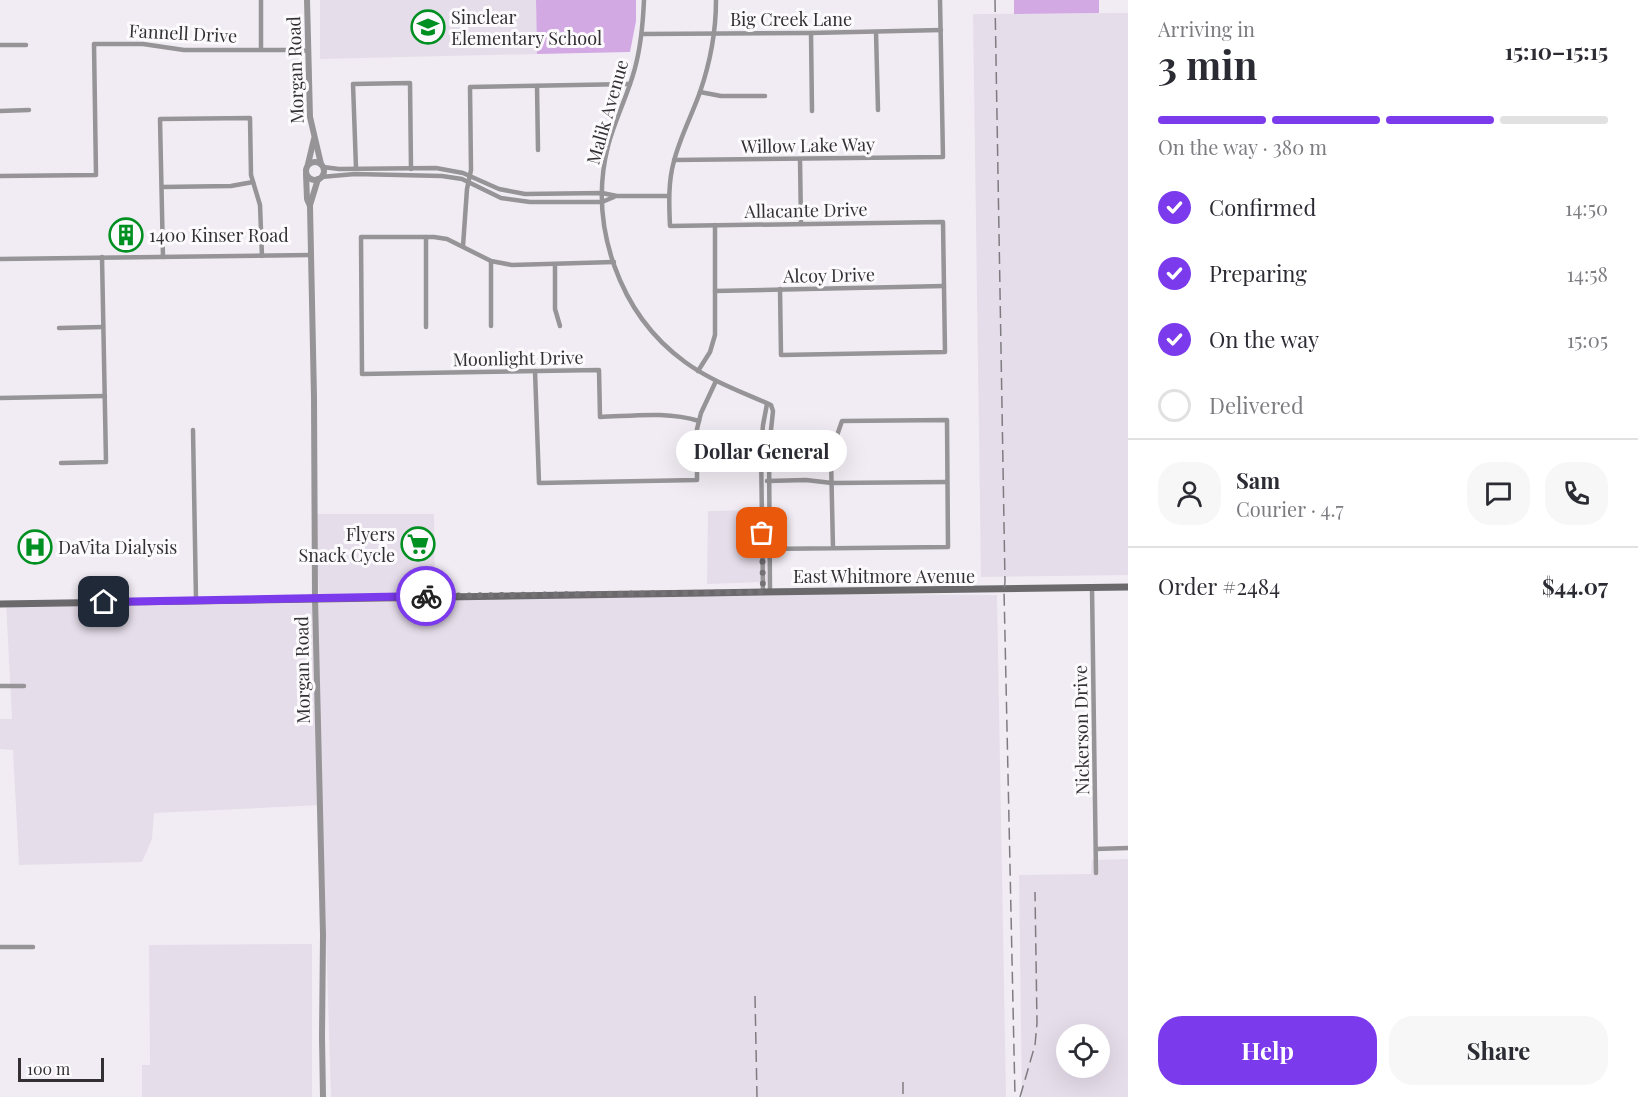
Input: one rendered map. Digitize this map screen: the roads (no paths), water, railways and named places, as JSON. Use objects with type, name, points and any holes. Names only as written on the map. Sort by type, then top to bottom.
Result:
[{"type":"main road","name":"East Whitmore Avenue","points":[[0,604],[1128,587]]},
{"type":"street","points":[[261,0],[261,49]]},
{"type":"street","name":"Morgan Road","points":[[307,0],[309,107],[314,139],[322,166]]},
{"type":"street","name":"Malik Avenue","points":[[644,0],[642,34],[635,69],[608,146],[604,170],[602,201],[606,232],[614,262],[628,296],[647,326],[671,351],[716,381],[769,404]]},
{"type":"street","points":[[617,196],[602,201],[514,200],[501,198],[462,179],[432,174],[355,174],[313,180],[306,174],[307,166],[314,162],[339,169],[425,167],[452,170],[499,189],[525,194],[602,193],[617,196],[669,196],[674,160],[708,67],[714,33],[716,0]]},
{"type":"street","points":[[940,0],[940,30]]},
{"type":"street","name":"Big Creek Lane","points":[[642,34],[940,30]]},
{"type":"street","name":"Willow Lake Way","points":[[674,160],[943,157],[940,30]]},
{"type":"street","points":[[876,32],[878,110]]},
{"type":"street","points":[[811,33],[813,111]]},
{"type":"street","name":"Fannell Drive","points":[[0,176],[96,175],[94,44],[143,44],[184,50],[308,51]]},
{"type":"street","points":[[0,45],[26,45]]},
{"type":"street","points":[[356,168],[353,84],[410,83],[411,174]]},
{"type":"street","points":[[463,246],[471,165],[470,87],[630,84]]},
{"type":"street","points":[[537,86],[538,150]]},
{"type":"street","points":[[700,92],[728,97],[765,96]]},
{"type":"street","points":[[0,111],[29,110]]},
{"type":"street","points":[[163,257],[160,119],[250,117],[251,167],[261,213],[262,256]]},
{"type":"street","name":"Morgan Road","points":[[307,166],[314,139]]},
{"type":"street","points":[[800,159],[801,224]]},
{"type":"street","points":[[320,178],[323,172],[322,166]]},
{"type":"street","name":"Morgan Road","points":[[306,174],[307,199],[310,206]]},
{"type":"street","name":"Morgan Road","points":[[320,178],[310,206],[310,255],[323,924],[323,1097]]},
{"type":"street","points":[[162,187],[231,186],[253,182]]},
{"type":"street","name":"Allacante Drive","points":[[669,196],[670,226],[943,222],[944,286]]},
{"type":"street","points":[[698,371],[710,352],[716,327],[715,225]]},
{"type":"street","name":"Moonlight Drive","points":[[426,237],[361,237],[362,374],[599,370],[600,417],[670,415],[684,416],[699,421]]},
{"type":"street","points":[[426,327],[426,237],[447,239],[491,261],[513,265],[614,262]]},
{"type":"street","points":[[0,259],[310,255]]},
{"type":"street","points":[[61,463],[106,462],[102,257]]},
{"type":"street","points":[[491,261],[491,326]]},
{"type":"street","points":[[555,264],[555,309],[560,326]]},
{"type":"street","points":[[780,289],[781,356],[945,352],[944,286]]},
{"type":"street","name":"Alcoy Drive","points":[[715,291],[944,286]]},
{"type":"street","points":[[59,328],[104,327]]},
{"type":"street","points":[[535,371],[540,483],[697,480],[696,436],[704,405],[716,381]]},
{"type":"street","points":[[0,398],[105,396]]},
{"type":"street","points":[[767,592],[770,549],[769,436],[773,411],[769,404]]},
{"type":"street","points":[[767,592],[763,549],[761,450],[763,425],[769,404]]},
{"type":"street","points":[[763,549],[948,547],[947,420],[842,421],[831,459],[833,548]]},
{"type":"street","points":[[193,430],[196,600]]},
{"type":"street","points":[[762,481],[947,482]]},
{"type":"street","name":"Nickerson Drive","points":[[1092,587],[1096,873]]},
{"type":"street","points":[[0,686],[24,686]]},
{"type":"street","points":[[1095,849],[1128,848]]},
{"type":"street","points":[[0,947],[33,947]]},
{"type":"railway","points":[[995,0],[1015,1097]]},
{"type":"railway","points":[[1020,1097],[1035,1045],[1037,1023],[1035,892]]},
{"type":"railway","points":[[755,996],[757,1097]]},
{"type":"railway","points":[[903,1082],[903,1097]]},
{"type":"place","name":"Sinclear Elementary School","points":[[428,27]]},
{"type":"place","name":"1400 Kinser Road","points":[[126,235]]},
{"type":"place","name":"Dollar General","points":[[762,533]]},
{"type":"place","name":"Flyers Snack Cycle","points":[[418,544]]},
{"type":"place","name":"DaVita Dialysis","points":[[35,547]]}]
